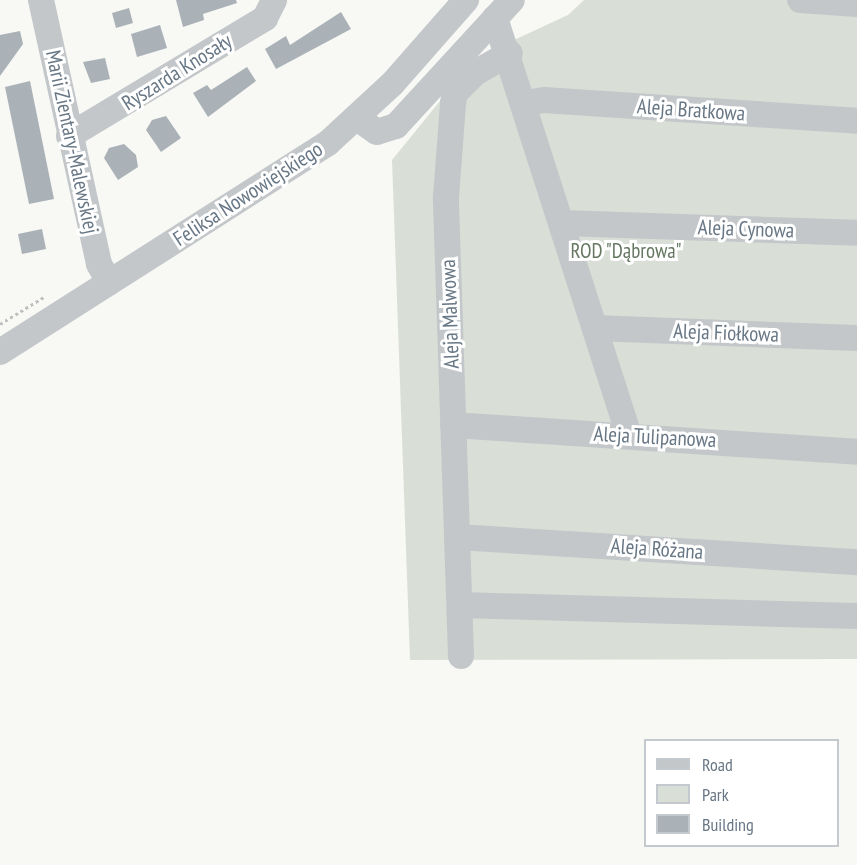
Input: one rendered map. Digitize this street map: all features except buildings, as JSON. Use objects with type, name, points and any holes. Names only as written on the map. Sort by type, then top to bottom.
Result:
[{"type":"street","name":"Marii Zientary-Malewskiej","points":[[41,0],[69,136],[99,264],[109,282]]},
{"type":"street","name":"Ryszarda Knosały","points":[[69,136],[265,18],[274,0]]},
{"type":"street","name":"Feliksa Nowowiejskiego","points":[[0,352],[292,166],[357,118],[466,0]]},
{"type":"street","points":[[800,0],[857,4]]},
{"type":"street","points":[[357,118],[377,132],[396,126],[503,9]]},
{"type":"street","points":[[503,9],[508,49],[628,433]]},
{"type":"street","name":"Aleja Malwowa","points":[[461,656],[446,197],[453,103],[455,93],[474,73],[508,49]]},
{"type":"street","name":"Aleja Bratkowa","points":[[525,103],[544,100],[857,121]]},
{"type":"street","name":"Aleja Cynowa","points":[[562,223],[857,233]]},
{"type":"street","name":"Aleja Fiołkowa","points":[[595,328],[857,338]]},
{"type":"street","name":"Aleja Tulipanowa","points":[[453,425],[628,433],[857,452]]},
{"type":"street","name":"Aleja Różana","points":[[457,537],[857,562]]},
{"type":"street","points":[[460,605],[857,616]]},
{"type":"path","points":[[0,324],[50,294]]},
{"type":"green space","name":"ROD \"Dąbrowa\"","points":[[584,0],[857,0],[857,659],[410,660],[392,160],[475,58],[568,15]]}]
